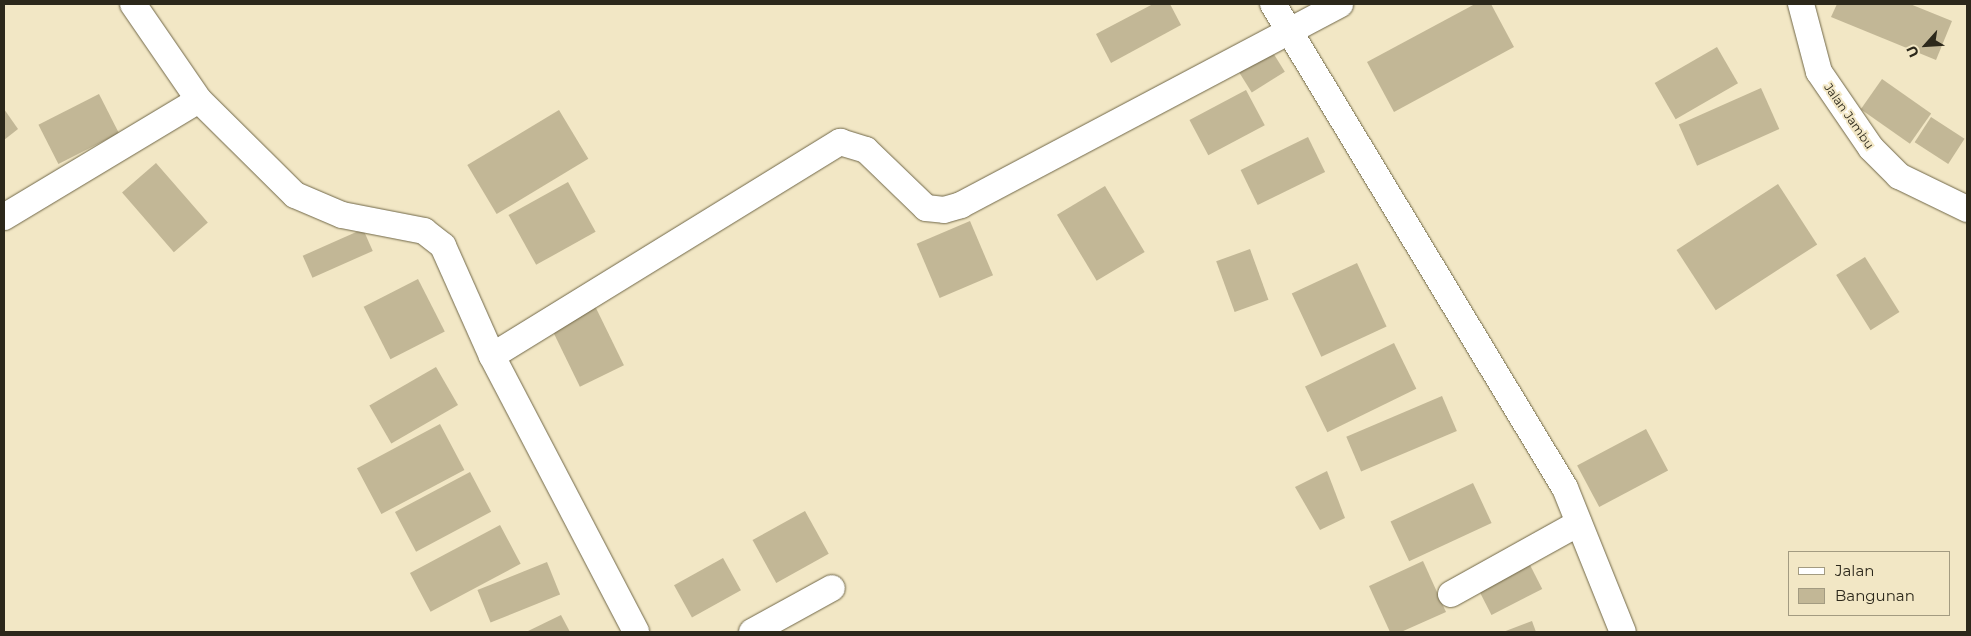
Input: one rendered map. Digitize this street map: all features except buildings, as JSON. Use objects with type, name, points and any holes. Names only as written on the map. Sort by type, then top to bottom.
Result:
[{"type":"street","points":[[133,4],[199,100],[296,195],[342,215],[424,232],[443,246],[492,356],[636,632]]},
{"type":"street","points":[[1273,4],[1565,488],[1623,632]]},
{"type":"street","points":[[492,356],[840,142],[866,150],[926,208],[944,210],[961,205],[1289,33],[1340,4]]},
{"type":"street","name":"Jalan Jambu","points":[[1801,4],[1819,72],[1870,148],[1900,176],[1967,209]]},
{"type":"street","points":[[4,217],[199,100]]},
{"type":"street","points":[[1451,594],[1579,523]]},
{"type":"street","points":[[752,632],[832,588]]}]
